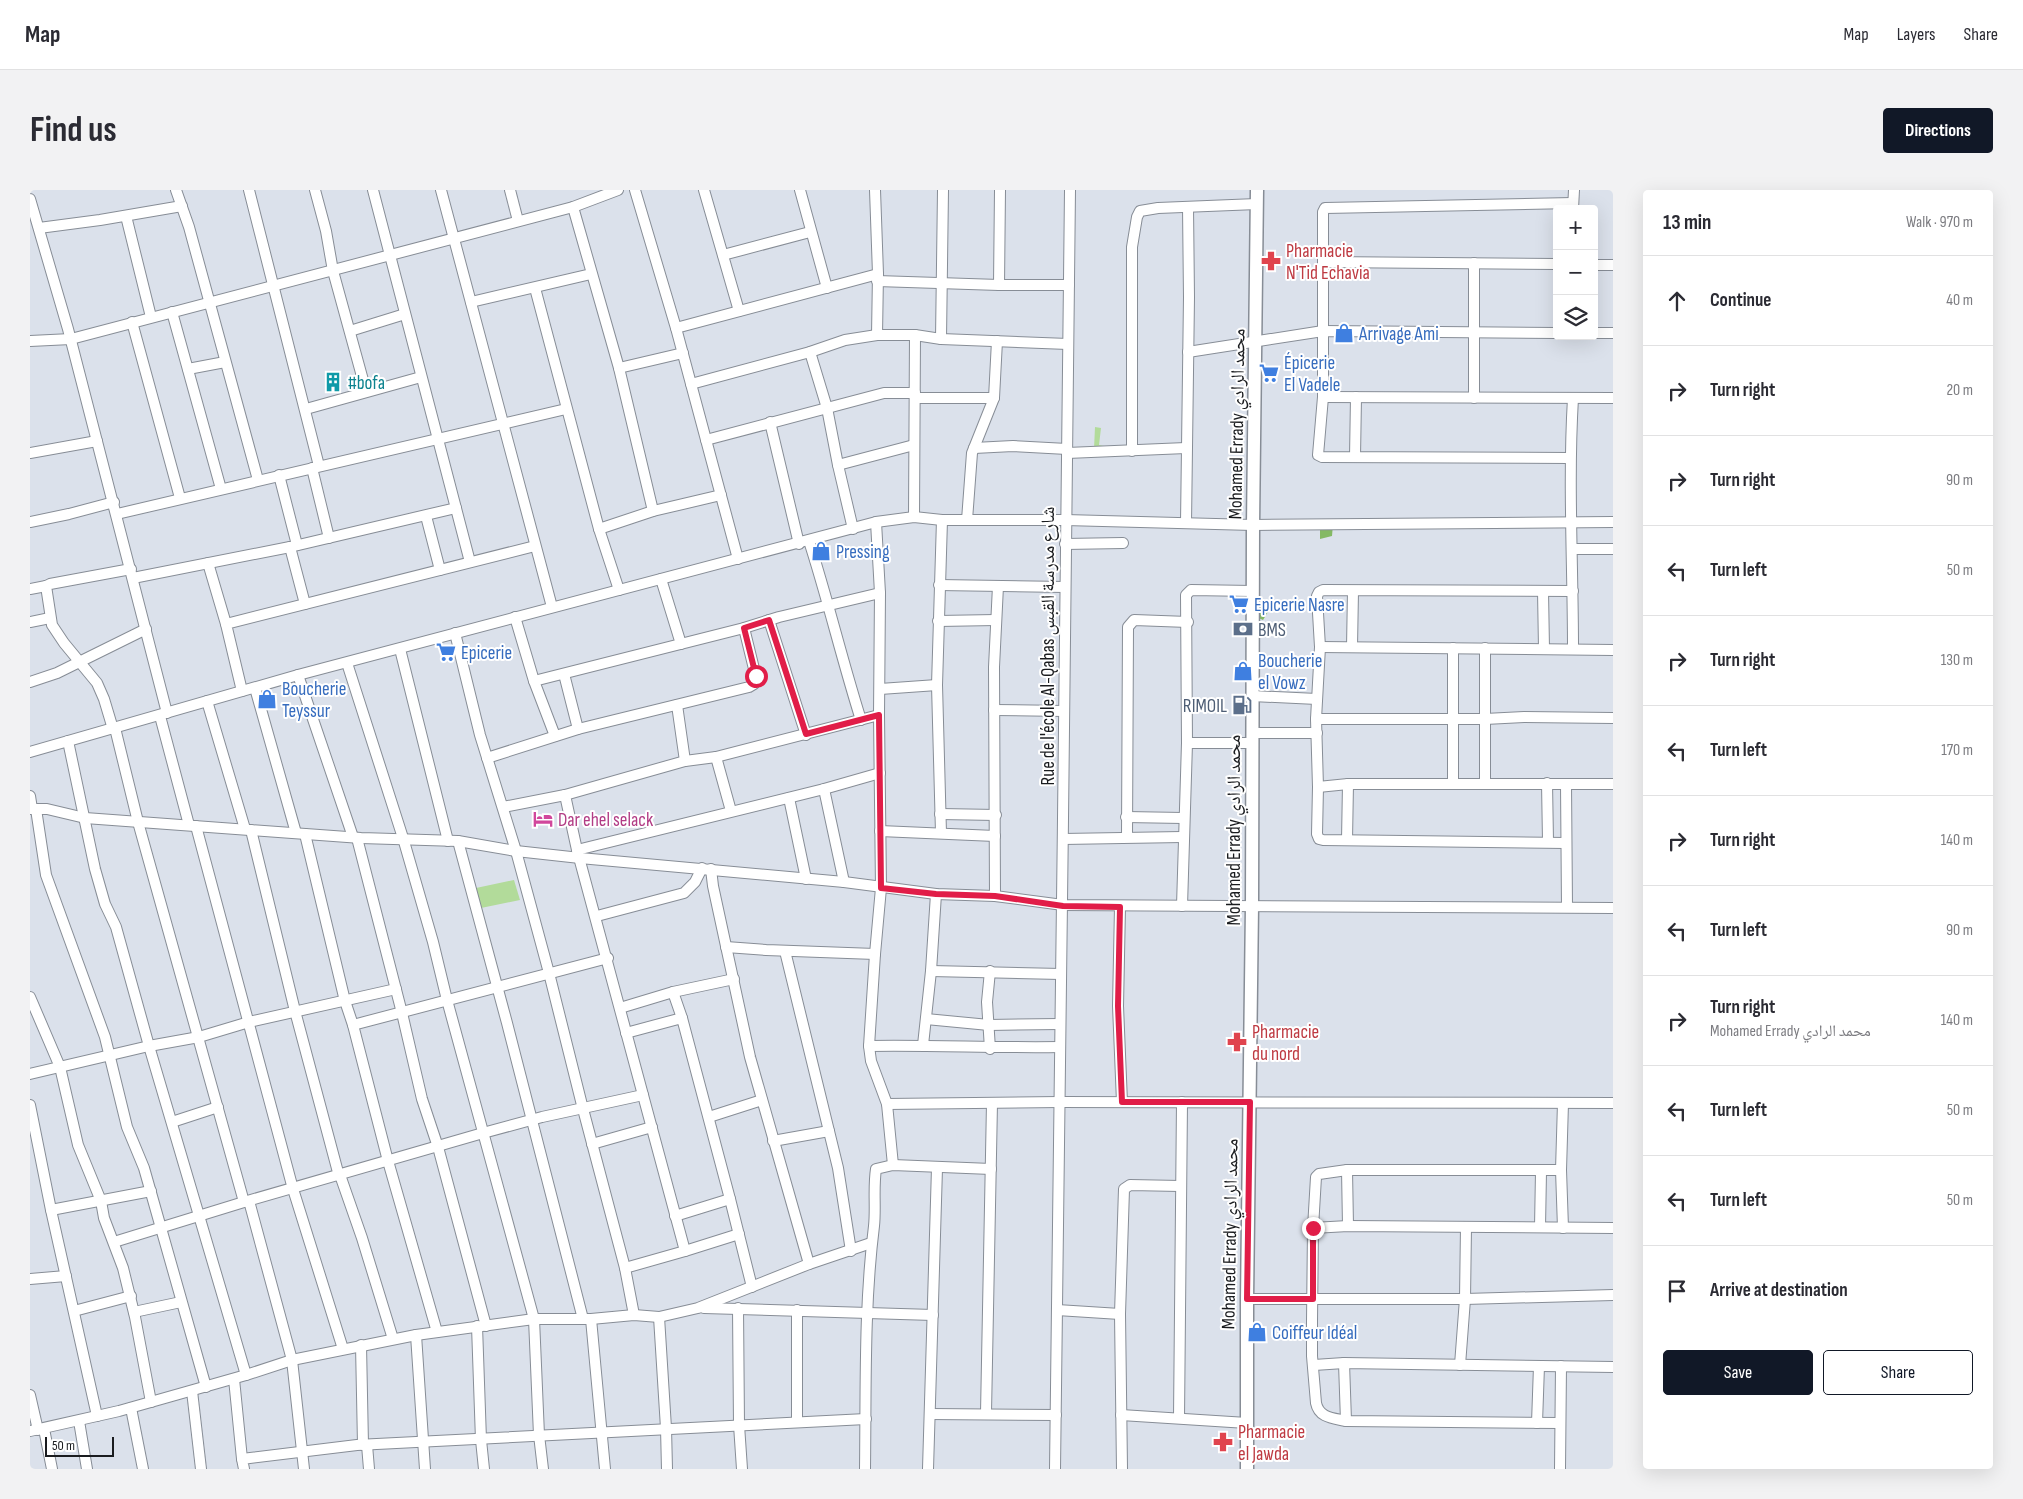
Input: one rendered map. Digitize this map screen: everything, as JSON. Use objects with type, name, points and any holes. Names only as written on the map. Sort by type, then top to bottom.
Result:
[{"type":"street","points":[[176,190],[258,480]]},
{"type":"street","points":[[249,190],[306,409],[329,538]]},
{"type":"street","points":[[315,190],[326,231],[333,271],[366,391]]},
{"type":"street","points":[[373,190],[470,562]]},
{"type":"street","points":[[441,190],[552,607]]},
{"type":"street","points":[[510,190],[518,221]]},
{"type":"street","points":[[30,341],[71,340],[150,317],[574,207],[618,190]]},
{"type":"street","points":[[635,190],[683,353],[738,560]]},
{"type":"street","points":[[704,190],[740,311]]},
{"type":"street","points":[[800,190],[810,232],[827,288]]},
{"type":"street","points":[[875,190],[877,336]]},
{"type":"street","points":[[941,339],[943,190]]},
{"type":"street","points":[[1000,190],[1000,285]]},
{"type":"street","name":"Rue de l'école Al-Qabas شارع مدرسة القبس","points":[[1055,1469],[1070,190]]},
{"type":"street","name":"Mohamed Errady محمد الرادي","points":[[1247,1469],[1247,1299],[1252,906],[1252,591],[1257,190]]},
{"type":"street","points":[[1573,205],[1574,190]]},
{"type":"street","points":[[30,198],[71,340],[114,502],[192,826],[249,1022],[293,1189],[343,1349]]},
{"type":"street","points":[[1132,450],[1132,247],[1137,217],[1140,211],[1257,204]]},
{"type":"street","points":[[39,228],[182,206]]},
{"type":"street","points":[[1553,206],[1325,208],[1323,212],[1323,397],[1318,455],[1322,457],[1570,458]]},
{"type":"street","points":[[574,207],[618,368],[653,511]]},
{"type":"street","points":[[1186,523],[1188,207]]},
{"type":"street","points":[[126,216],[150,317]]},
{"type":"street","points":[[723,255],[810,232]]},
{"type":"street","points":[[1324,262],[1553,264]]},
{"type":"street","points":[[1474,263],[1474,398]]},
{"type":"street","points":[[1598,265],[1613,265]]},
{"type":"street","points":[[471,302],[591,274]]},
{"type":"street","points":[[676,328],[827,288],[877,278],[943,283],[1069,285]]},
{"type":"street","points":[[535,288],[599,528],[619,590]]},
{"type":"street","points":[[172,312],[221,489]]},
{"type":"street","points":[[350,331],[405,314]]},
{"type":"street","points":[[132,322],[180,498]]},
{"type":"street","points":[[1188,352],[1324,332],[1553,333]]},
{"type":"street","points":[[1598,333],[1613,333]]},
{"type":"street","points":[[914,517],[915,334]]},
{"type":"street","points":[[691,384],[810,352],[845,340],[877,336],[915,334],[941,339],[1068,344]]},
{"type":"street","points":[[967,520],[971,460],[994,398],[997,341]]},
{"type":"street","points":[[810,352],[827,408],[853,528]]},
{"type":"street","points":[[618,368],[683,353]]},
{"type":"street","points":[[188,369],[225,362]]},
{"type":"street","points":[[306,409],[422,377]]},
{"type":"street","points":[[706,440],[884,393],[994,398]]},
{"type":"street","points":[[1323,397],[1613,398]]},
{"type":"street","points":[[1355,457],[1356,397]]},
{"type":"street","points":[[1573,398],[1570,458],[1570,522],[1573,549],[1573,649]]},
{"type":"street","points":[[117,514],[566,409]]},
{"type":"street","points":[[770,422],[799,544]]},
{"type":"street","points":[[30,454],[97,441]]},
{"type":"street","points":[[838,465],[914,445]]},
{"type":"street","points":[[974,448],[1013,446],[1067,451],[1186,448]]},
{"type":"street","points":[[280,475],[305,604]]},
{"type":"street","points":[[599,528],[653,511],[721,495]]},
{"type":"street","points":[[30,522],[114,502]]},
{"type":"street","points":[[30,589],[50,584],[208,563],[293,546],[456,508]]},
{"type":"street","points":[[426,516],[440,570]]},
{"type":"street","points":[[30,752],[298,675],[552,607],[799,544],[876,522],[914,517],[942,520],[1065,520],[1253,525],[1613,522]]},
{"type":"street","points":[[942,520],[937,685],[942,833]]},
{"type":"street","points":[[876,522],[880,593],[881,888],[870,1046],[872,1062],[887,1104],[893,1165]]},
{"type":"street","points":[[810,541],[829,604],[842,660],[861,720]]},
{"type":"street","points":[[1065,544],[1123,543]]},
{"type":"street","points":[[226,624],[535,546]]},
{"type":"street","points":[[1573,549],[1613,549]]},
{"type":"street","points":[[208,563],[226,624],[242,692]]},
{"type":"street","points":[[661,579],[681,644]]},
{"type":"street","points":[[939,585],[1066,586]]},
{"type":"street","points":[[46,586],[50,618],[64,643],[97,683],[114,728],[138,822],[218,1107],[292,1360],[304,1469]]},
{"type":"street","points":[[995,896],[994,710],[998,586]]},
{"type":"street","points":[[1566,842],[1319,839],[1317,834],[1316,719],[1320,647],[1318,596],[1319,592],[1323,590],[1573,591]]},
{"type":"street","points":[[1182,906],[1182,837],[1187,743],[1188,622],[1186,595],[1188,592],[1252,591]]},
{"type":"street","points":[[1352,647],[1353,591]]},
{"type":"street","points":[[1544,591],[1544,649]]},
{"type":"street","points":[[534,681],[744,628],[829,604],[880,593]]},
{"type":"street","points":[[515,617],[534,681],[555,736]]},
{"type":"street","points":[[30,622],[50,618]]},
{"type":"street","points":[[769,620],[806,734]]},
{"type":"street","points":[[938,621],[996,620]]},
{"type":"street","points":[[1127,837],[1128,626],[1134,620],[1188,622]]},
{"type":"street","points":[[487,758],[578,729],[749,687],[754,684],[756,676],[744,628]]},
{"type":"street","points":[[30,682],[57,673],[79,660],[146,629]]},
{"type":"street","points":[[455,633],[487,758],[516,851],[549,973],[592,1144],[626,1268],[634,1315]]},
{"type":"street","points":[[1320,647],[1613,650]]},
{"type":"street","points":[[1453,648],[1453,784]]},
{"type":"street","points":[[1485,648],[1485,784]]},
{"type":"street","points":[[400,649],[453,841],[497,987],[531,1120],[587,1319],[605,1469]]},
{"type":"street","points":[[347,663],[403,838],[433,942],[534,1319],[539,1435],[543,1469]]},
{"type":"street","points":[[564,674],[578,729]]},
{"type":"street","points":[[298,675],[355,838],[396,989],[422,1099],[438,1148],[482,1326],[481,1440],[484,1469]]},
{"type":"street","points":[[880,689],[937,685]]},
{"type":"street","points":[[255,688],[300,834],[353,1025],[388,1161],[437,1332]]},
{"type":"street","points":[[1252,696],[1317,699]]},
{"type":"street","points":[[206,701],[248,830],[340,1176],[362,1238],[393,1339]]},
{"type":"street","points":[[677,705],[685,761]]},
{"type":"street","points":[[994,710],[1064,712]]},
{"type":"street","points":[[503,807],[565,795],[685,761],[716,757],[879,715]]},
{"type":"street","points":[[1316,719],[1613,718]]},
{"type":"street","points":[[1187,743],[1317,733]]},
{"type":"street","points":[[68,741],[105,904],[116,927],[246,1375]]},
{"type":"street","points":[[716,757],[731,812]]},
{"type":"street","points":[[579,854],[731,812],[824,790],[880,773]]},
{"type":"street","points":[[1547,783],[1548,842]]},
{"type":"street","points":[[1347,840],[1348,784]]},
{"type":"street","points":[[1318,787],[1348,784],[1613,784]]},
{"type":"street","points":[[1566,784],[1567,908]]},
{"type":"street","points":[[824,790],[844,882]]},
{"type":"street","points":[[565,795],[626,1033],[685,1251]]},
{"type":"street","points":[[30,796],[46,875],[100,1021],[127,1126],[151,1191],[206,1387]]},
{"type":"street","points":[[789,798],[806,879]]},
{"type":"street","points":[[33,809],[47,809],[85,818],[355,838],[453,841],[516,851],[579,854],[706,869],[844,882],[936,894],[995,896],[1063,906],[1613,908]]},
{"type":"street","points":[[940,814],[996,815]]},
{"type":"street","points":[[1126,817],[1183,818]]},
{"type":"street","points":[[880,831],[995,836]]},
{"type":"street","points":[[1063,839],[1182,837]]},
{"type":"street","points":[[596,916],[684,893],[706,869]]},
{"type":"street","points":[[706,869],[713,886],[762,1100],[809,1264]]},
{"type":"street","points":[[923,1045],[931,971],[936,894]]},
{"type":"street","points":[[1120,907],[1118,1006],[1122,1102]]},
{"type":"street","points":[[726,947],[875,954]]},
{"type":"street","points":[[785,951],[838,1168],[851,1250]]},
{"type":"street","points":[[353,1025],[608,958]]},
{"type":"street","points":[[931,971],[1061,974]]},
{"type":"street","points":[[990,971],[987,1002],[990,1048]]},
{"type":"street","points":[[620,1008],[673,992],[734,979]]},
{"type":"street","points":[[30,1074],[149,1046],[199,1037],[249,1022],[396,989]]},
{"type":"street","points":[[673,992],[709,1117],[752,1287]]},
{"type":"street","points":[[30,997],[60,1067],[78,1145],[101,1201],[104,1218],[114,1242],[131,1296],[151,1402]]},
{"type":"street","points":[[626,1033],[682,1018]]},
{"type":"street","points":[[926,1018],[989,1025],[1060,1024]]},
{"type":"street","points":[[870,1046],[1060,1047]]},
{"type":"street","points":[[114,1242],[160,1227],[438,1148],[483,1133],[531,1120],[643,1095]]},
{"type":"street","points":[[709,1117],[762,1100]]},
{"type":"street","points":[[887,1104],[1060,1102],[1613,1103]]},
{"type":"street","points":[[1179,1418],[1182,1102]]},
{"type":"street","points":[[986,1413],[992,1103]]},
{"type":"street","points":[[1563,1103],[1561,1170],[1563,1228]]},
{"type":"street","points":[[30,1105],[51,1210],[97,1416]]},
{"type":"street","points":[[172,1122],[218,1107]]},
{"type":"street","points":[[592,1144],[652,1127]]},
{"type":"street","points":[[773,1141],[829,1131]]},
{"type":"street","points":[[865,1469],[867,1312],[871,1243],[874,1226],[876,1169],[893,1165],[991,1169]]},
{"type":"street","points":[[928,1469],[937,1168]]},
{"type":"street","points":[[1560,1423],[1346,1421],[1321,1414],[1318,1409],[1312,1348],[1313,1228],[1317,1175],[1347,1170],[1541,1172],[1561,1170]]},
{"type":"street","points":[[1347,1170],[1348,1226]]},
{"type":"street","points":[[1540,1227],[1541,1172]]},
{"type":"street","points":[[1122,1469],[1120,1314],[1124,1189],[1130,1185],[1180,1186]]},
{"type":"street","points":[[51,1210],[151,1191]]},
{"type":"street","points":[[676,1216],[730,1199]]},
{"type":"street","points":[[1313,1228],[1348,1226],[1613,1228]]},
{"type":"street","points":[[1460,1365],[1465,1299],[1466,1227]]},
{"type":"street","points":[[626,1268],[739,1234]]},
{"type":"street","points":[[37,1430],[131,1408],[234,1379],[292,1360],[393,1339],[534,1319],[587,1319],[634,1315],[659,1318],[698,1308],[809,1264],[871,1243]]},
{"type":"street","points":[[30,1279],[66,1276]]},
{"type":"street","points":[[1247,1299],[1465,1299],[1613,1295]]},
{"type":"street","points":[[74,1311],[131,1296]]},
{"type":"street","points":[[134,1312],[181,1302]]},
{"type":"street","points":[[698,1308],[933,1315]]},
{"type":"street","points":[[738,1308],[739,1425],[742,1469]]},
{"type":"street","points":[[797,1310],[797,1422]]},
{"type":"street","points":[[1057,1310],[1120,1314]]},
{"type":"street","points":[[659,1318],[667,1469]]},
{"type":"street","points":[[416,1335],[425,1469]]},
{"type":"street","points":[[361,1345],[365,1445],[369,1469]]},
{"type":"street","points":[[1314,1365],[1344,1363],[1613,1366]]},
{"type":"street","points":[[1344,1363],[1346,1421]]},
{"type":"street","points":[[1537,1423],[1539,1366]]},
{"type":"street","points":[[1560,1366],[1560,1469]]},
{"type":"street","points":[[234,1379],[243,1464],[301,1452],[365,1445],[866,1419]]},
{"type":"street","points":[[192,1391],[202,1469]]},
{"type":"street","points":[[30,1395],[37,1430],[52,1469]]},
{"type":"street","points":[[131,1408],[143,1469]]},
{"type":"street","points":[[930,1414],[1056,1415]]},
{"type":"street","points":[[1121,1415],[1247,1423]]},
{"type":"street","points":[[79,1420],[87,1469]]},
{"type":"green space","points":[[1095,427],[1101,428],[1099,445],[1104,446],[1094,449]]},
{"type":"green space","points":[[1333,524],[1332,536],[1320,539],[1320,528]]},
{"type":"green space","points":[[1255,604],[1264,604],[1271,607],[1263,620],[1254,616]]},
{"type":"green space","points":[[514,880],[520,900],[481,908],[476,888]]},
{"type":"place","name":"Pharmacie N'Tid Echavia","points":[[1271,261]]},
{"type":"place","name":"Arrivage Ami","points":[[1344,333]]},
{"type":"place","name":"Épicerie El Vadele","points":[[1269,373]]},
{"type":"place","name":"#bofa","points":[[333,382]]},
{"type":"place","name":"Pressing","points":[[821,551]]},
{"type":"place","name":"Epicerie Nasre","points":[[1239,604]]},
{"type":"place","name":"BMS","points":[[1243,629]]},
{"type":"place","name":"Epicerie","points":[[446,652]]},
{"type":"place","name":"Boucherie el Vowz","points":[[1243,671]]},
{"type":"place","name":"Boucherie Teyssur","points":[[267,699]]},
{"type":"place","name":"RIMOIL","points":[[1242,705]]},
{"type":"place","name":"Dar ehel selack","points":[[543,819]]},
{"type":"place","name":"Pharmacie du nord","points":[[1237,1042]]},
{"type":"place","name":"Coiffeur Idéal","points":[[1257,1332]]},
{"type":"place","name":"Pharmacie el Jawda","points":[[1223,1442]]},
{"type":"route","points":[[756,676],[744,628],[769,620],[806,734],[879,715],[881,888],[936,894],[995,896],[1063,906],[1120,907],[1118,1006],[1122,1102],[1250,1102],[1247,1299],[1313,1299],[1313,1228]]}]
